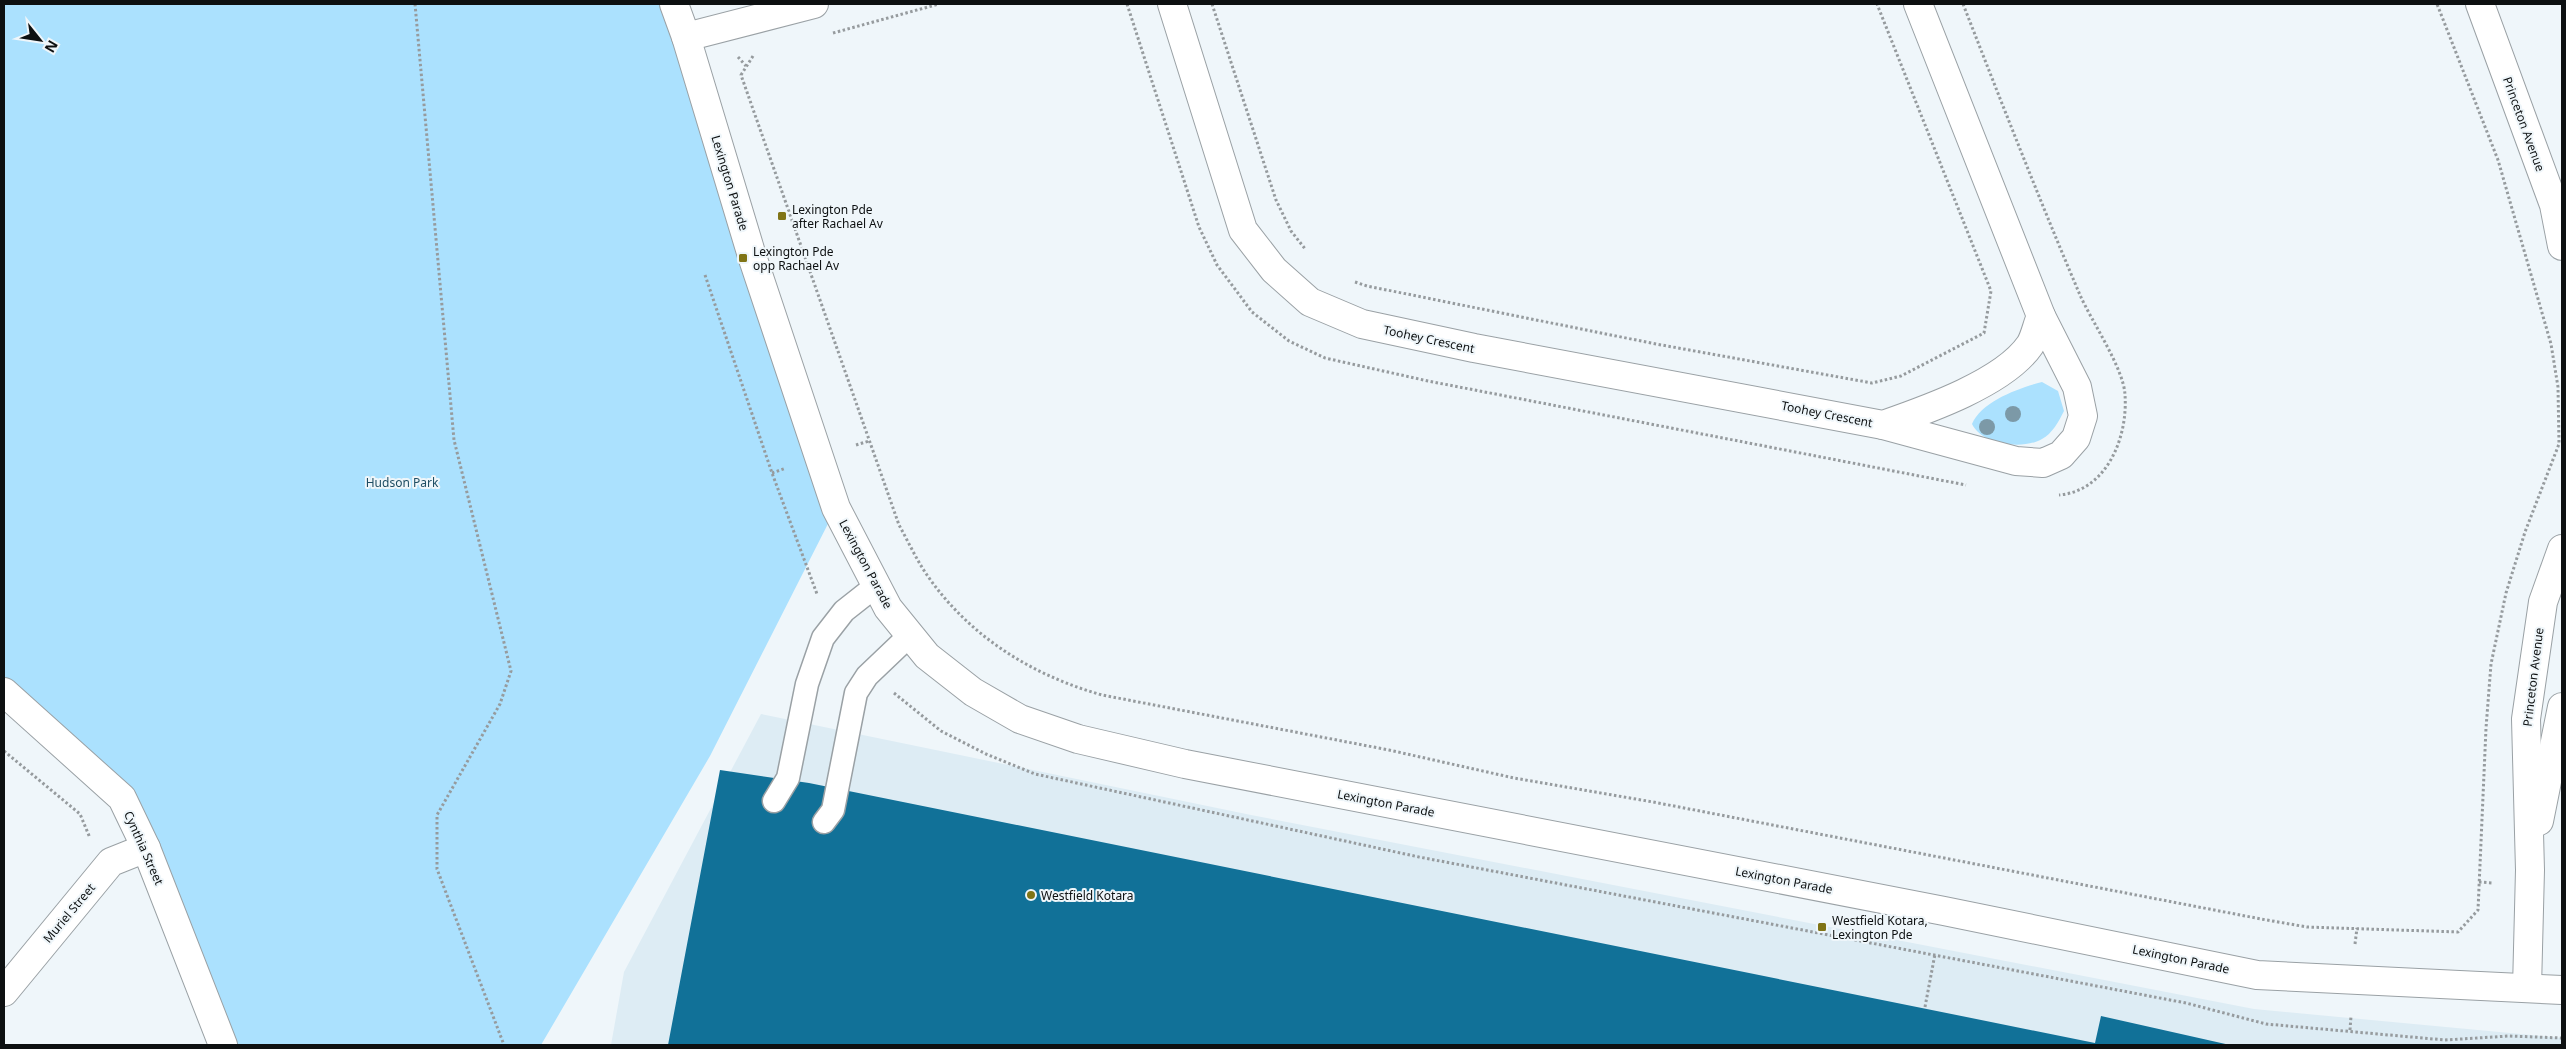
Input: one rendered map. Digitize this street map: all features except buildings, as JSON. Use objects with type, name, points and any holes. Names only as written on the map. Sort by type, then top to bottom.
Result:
[{"type":"street","name":"Lexington Parade","points":[[674,4],[686,37],[752,256],[836,508],[888,608],[927,656],[973,692],[1020,719],[1078,739],[1186,764],[1944,911],[2257,975],[2562,990]]},
{"type":"street","points":[[686,37],[814,4]]},
{"type":"street","name":"Toohey Crescent","points":[[1172,4],[1243,230],[1274,270],[1310,302],[1362,324],[1474,348],[1883,425],[2016,461],[2042,463],[2061,455],[2076,438],[2083,416],[2077,387],[2040,316],[1918,4]]},
{"type":"street","name":"Princeton Avenue","points":[[2480,4],[2554,206],[2562,246]]},
{"type":"street","name":"Toohey Crescent","points":[[1883,425],[1918,413],[2004,372],[2030,344],[2040,316]]},
{"type":"street","name":"Princeton Avenue","points":[[2527,988],[2530,870],[2526,719],[2543,602],[2562,549]]},
{"type":"street","name":"Cynthia Street","points":[[4,692],[122,798],[146,848],[223,1045]]},
{"type":"street","name":"Princeton Avenue","points":[[2530,870],[2562,707]]},
{"type":"street","name":"Muriel Street","points":[[4,992],[112,862],[146,848]]},
{"type":"lane","points":[[774,802],[788,778],[807,684],[823,638],[844,611],[876,586]]},
{"type":"lane","points":[[824,822],[833,810],[856,694],[866,676],[910,635]]},
{"type":"path","points":[[416,4],[454,440],[510,671],[500,704],[437,815],[437,869],[504,1045]]},
{"type":"path","points":[[824,36],[939,4]]},
{"type":"path","points":[[1127,4],[1200,227],[1217,265],[1252,312],[1289,341],[1325,358],[1428,381],[1970,486]]},
{"type":"path","points":[[1212,4],[1276,200],[1291,231],[1310,255]]},
{"type":"path","points":[[1350,280],[1367,286],[1468,307],[1872,383],[1901,376],[1975,338],[1984,333],[1991,291],[1877,4]]},
{"type":"path","points":[[1963,4],[2070,273],[2092,322],[2114,360],[2125,394],[2123,431],[2110,463],[2090,484],[2065,494],[2057,495]]},
{"type":"path","points":[[760,54],[751,56],[741,76],[899,525],[926,574],[953,607],[981,636],[1021,664],[1072,686],[1102,695],[1388,750],[1514,778],[1653,802],[2307,928],[2458,932],[2478,910],[2486,728],[2491,664],[2506,593],[2525,532],[2558,444],[2558,387],[2551,344],[2498,160],[2437,4]]},
{"type":"path","points":[[704,275],[772,473],[817,594]]},
{"type":"path","points":[[856,445],[869,440]]},
{"type":"path","points":[[772,473],[786,468]]},
{"type":"path","points":[[891,692],[897,693],[941,730],[986,754],[1035,774],[1419,857],[2186,1002],[2266,1024],[2350,1030],[2445,1040],[2509,1036],[2562,1038]]},
{"type":"path","points":[[4,751],[80,814],[90,838]]},
{"type":"path","points":[[2480,882],[2493,883]]},
{"type":"path","points":[[2355,944],[2357,928]]},
{"type":"path","points":[[1925,1007],[1935,954]]},
{"type":"path","points":[[2350,1030],[2351,1016]]},
{"type":"shaded area","name":"Westfield Kotara","points":[[761,714],[1251,815],[2254,1009],[2562,1038],[2562,1045],[611,1045],[624,972]]},
{"type":"green space","name":"Hudson Park","points":[[4,4],[674,4],[836,508],[710,756],[541,1045],[223,1045],[122,798],[4,692]]},
{"type":"green space","points":[[2042,382],[2058,391],[2064,411],[2052,431],[2046,437],[2034,442],[2014,445],[1984,437],[1972,424],[1977,416],[1992,402],[2012,392]]},
{"type":"place","name":"Lexington Pde after Rachael Av","points":[[782,216]]},
{"type":"place","name":"Lexington Pde opp Rachael Av","points":[[743,258]]},
{"type":"place","name":"Westfield Kotara","points":[[1031,895]]},
{"type":"place","name":"Westfield Kotara, Lexington Pde","points":[[1822,927]]}]
